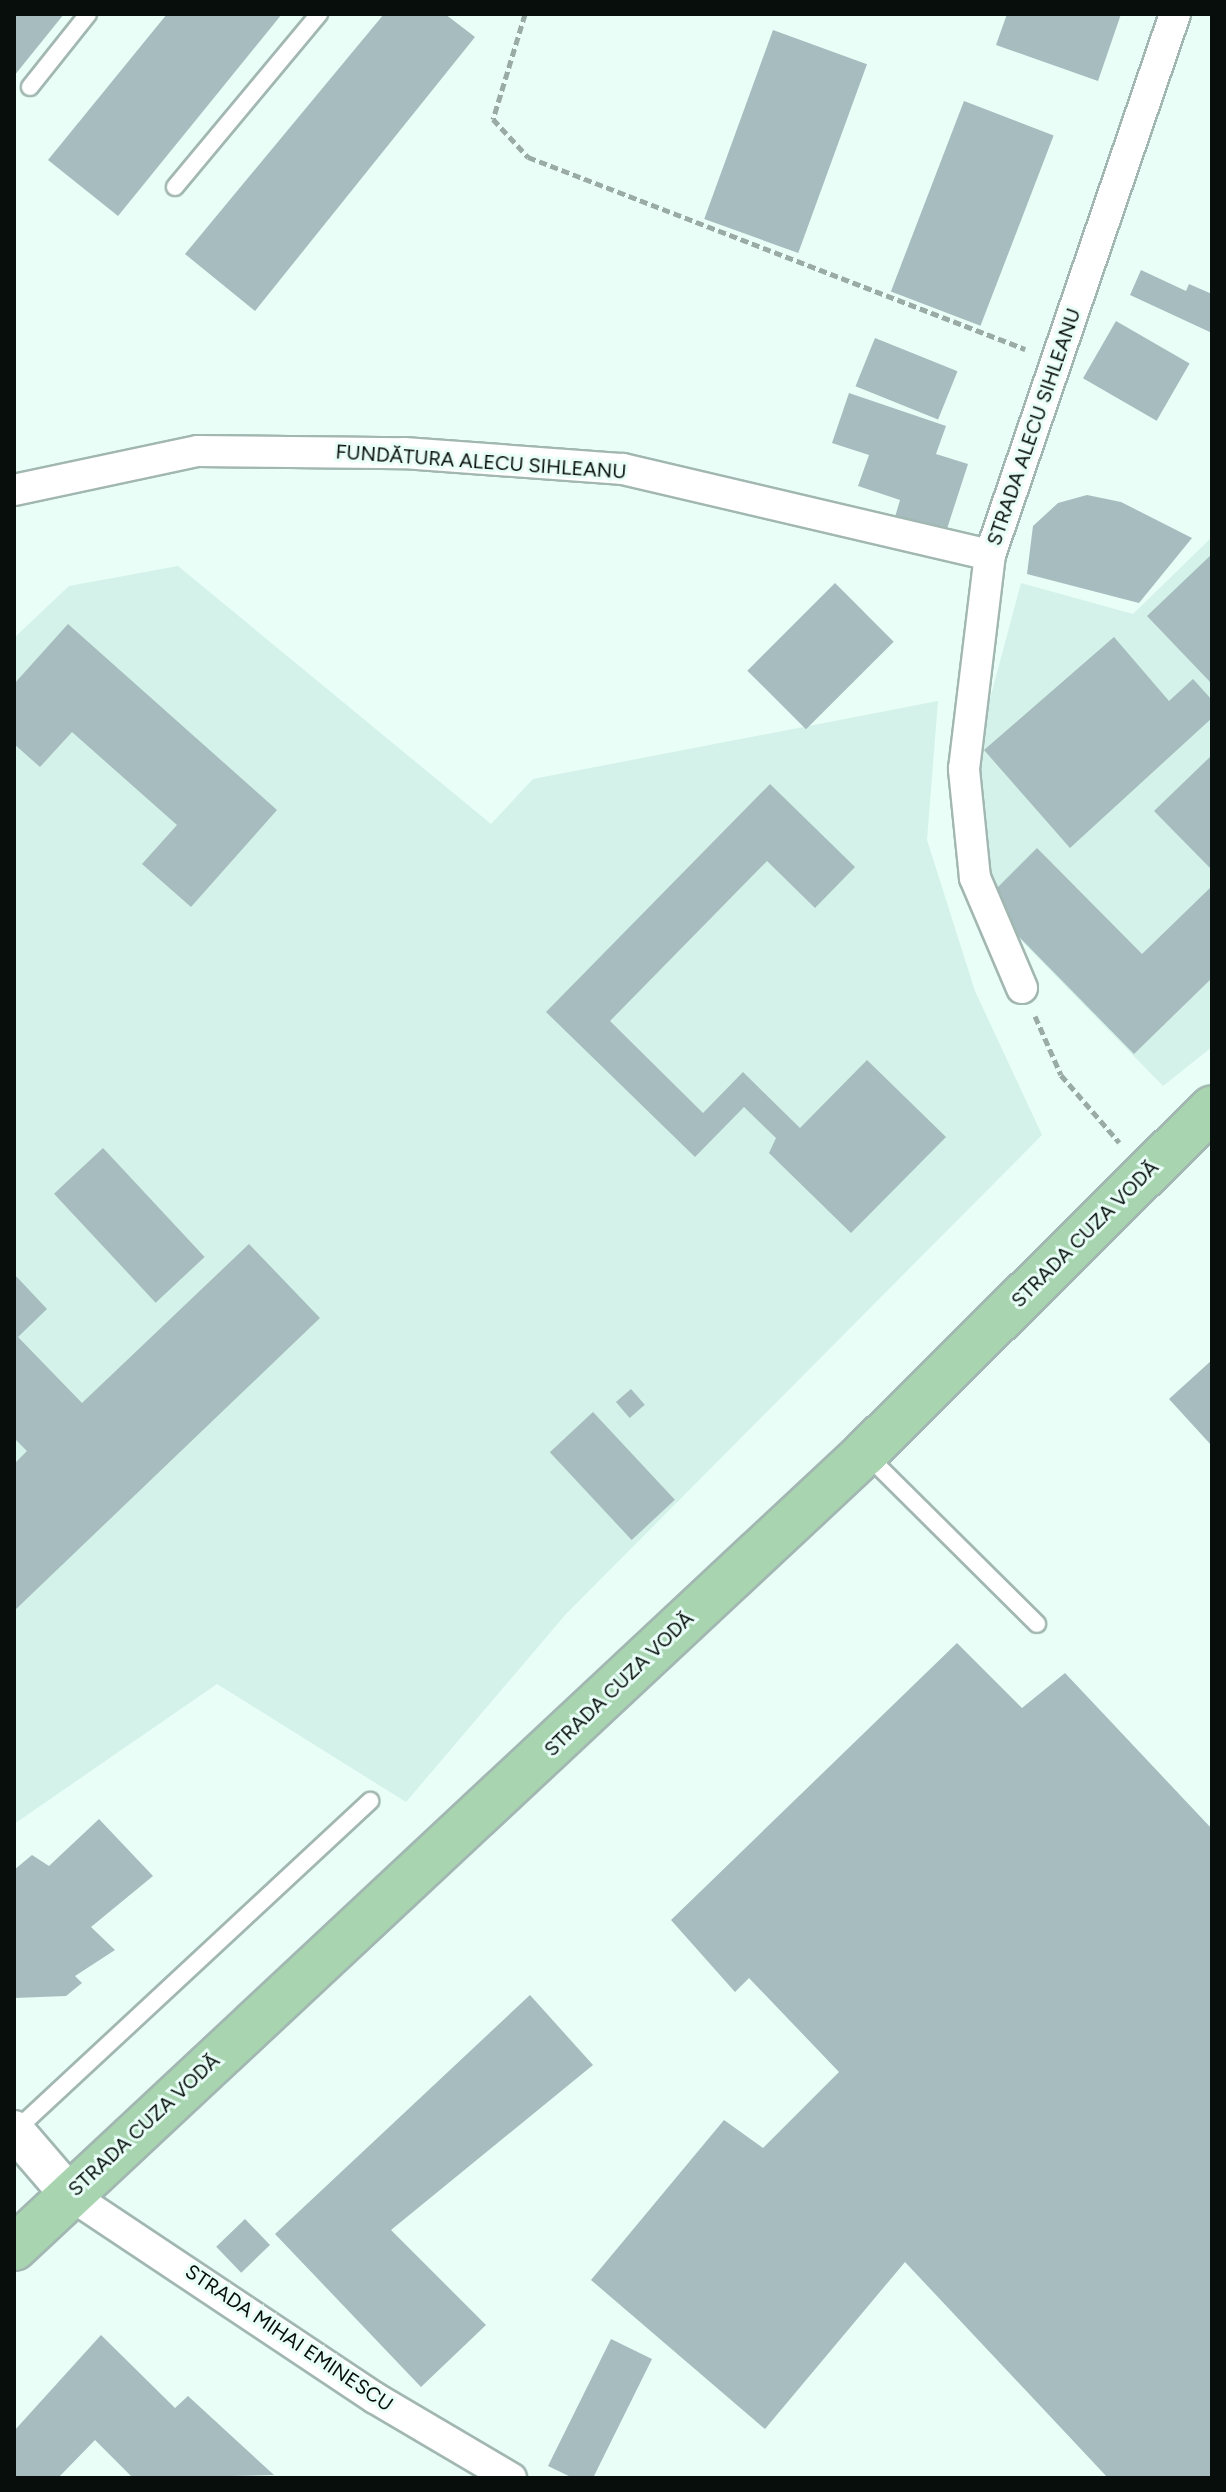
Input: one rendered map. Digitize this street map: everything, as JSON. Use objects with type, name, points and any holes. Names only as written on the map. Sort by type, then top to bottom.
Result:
[{"type":"main road","name":"STRADA CUZA VODĂ","points":[[14,2248],[865,1453],[1212,1108]]},
{"type":"street","name":"STRADA ALECU SIHLEANU","points":[[1022,988],[975,878],[964,769],[990,555],[1175,14]]},
{"type":"street","name":"FUNDĂTURA ALECU SIHLEANU","points":[[14,490],[198,451],[404,453],[623,469],[990,555]]},
{"type":"street","points":[[14,2130],[69,2194]]},
{"type":"street","name":"STRADA MIHAI EMINESCU","points":[[69,2194],[375,2398],[511,2478]]},
{"type":"lane","points":[[30,87],[88,14]]},
{"type":"lane","points":[[175,187],[319,14]]},
{"type":"lane","points":[[865,1453],[1037,1624]]},
{"type":"lane","points":[[14,2130],[370,1801]]},
{"type":"path","points":[[525,14],[493,119],[528,157],[1057,360]]},
{"type":"path","points":[[1022,988],[1061,1075],[1097,1122],[1121,1144],[1161,1159]]},
{"type":"shaded area","points":[[1212,537],[1212,1047],[1163,1086],[983,901],[973,762],[1021,583],[1133,614]]},
{"type":"shaded area","points":[[178,566],[491,824],[533,779],[938,701],[927,840],[975,991],[1042,1135],[566,1614],[406,1802],[217,1684],[14,1824],[14,638],[69,586]]},
{"type":"building","points":[[14,14],[64,14],[14,76]]},
{"type":"building","points":[[167,14],[282,14],[118,216],[48,160]]},
{"type":"building","points":[[384,14],[445,14],[475,37],[255,311],[185,254]]},
{"type":"building","points":[[1007,14],[1121,14],[1098,81],[996,45]]},
{"type":"building","points":[[773,30],[867,64],[798,253],[704,219]]},
{"type":"building","points":[[964,101],[1054,135],[981,326],[891,291]]},
{"type":"building","points":[[1141,270],[1186,291],[1189,284],[1212,294],[1212,333],[1130,295]]},
{"type":"building","points":[[1116,321],[1190,364],[1157,421],[1083,378]]},
{"type":"building","points":[[875,338],[958,371],[938,420],[856,386]]},
{"type":"building","points":[[849,393],[946,426],[936,454],[968,464],[945,535],[895,517],[900,500],[858,486],[869,455],[832,443]]},
{"type":"building","points":[[1087,495],[1121,502],[1192,538],[1139,603],[1027,574],[1033,526],[1058,503]]},
{"type":"building","points":[[1212,554],[1212,684],[1147,616]]},
{"type":"building","points":[[835,583],[894,642],[806,729],[747,671]]},
{"type":"building","points":[[68,624],[277,810],[191,907],[142,864],[177,825],[72,732],[40,767],[14,744],[14,684]]},
{"type":"building","points":[[1114,637],[1169,701],[1193,679],[1212,700],[1212,718],[1070,848],[984,750]]},
{"type":"building","points":[[1212,755],[1212,870],[1154,811]]},
{"type":"building","points":[[770,784],[855,867],[815,908],[767,861],[610,1021],[703,1113],[743,1072],[800,1128],[867,1060],[946,1137],[851,1233],[769,1153],[776,1138],[744,1107],[695,1157],[546,1012]]},
{"type":"building","points":[[1037,848],[1142,954],[1212,886],[1212,978],[1134,1054],[984,901]]},
{"type":"building","points":[[103,1148],[205,1257],[156,1303],[54,1194]]},
{"type":"building","points":[[249,1244],[320,1318],[14,1611],[14,1464],[27,1451],[14,1438],[14,1274],[47,1309],[18,1337],[82,1403]]},
{"type":"building","points":[[1212,1360],[1212,1446],[1169,1399]]},
{"type":"building","points":[[631,1389],[645,1405],[630,1418],[616,1402]]},
{"type":"building","points":[[593,1412],[675,1500],[632,1540],[550,1452]]},
{"type":"building","points":[[957,1643],[1022,1708],[1065,1673],[1212,1829],[1212,2478],[1108,2478],[905,2262],[765,2429],[591,2280],[724,2120],[763,2148],[839,2072],[749,1978],[735,1992],[671,1920]]},
{"type":"building","points":[[99,1819],[153,1876],[91,1927],[115,1950],[75,1976],[82,1983],[66,1996],[14,1998],[14,1870],[32,1855],[49,1866]]},
{"type":"building","points":[[530,1995],[593,2065],[391,2230],[486,2325],[421,2387],[275,2234]]},
{"type":"building","points":[[245,2219],[270,2245],[241,2273],[216,2247]]},
{"type":"building","points":[[101,2335],[175,2408],[188,2396],[274,2475],[133,2478],[95,2440],[58,2478],[14,2478],[14,2431]]},
{"type":"building","points":[[611,2339],[652,2359],[593,2478],[573,2478],[548,2466]]}]
